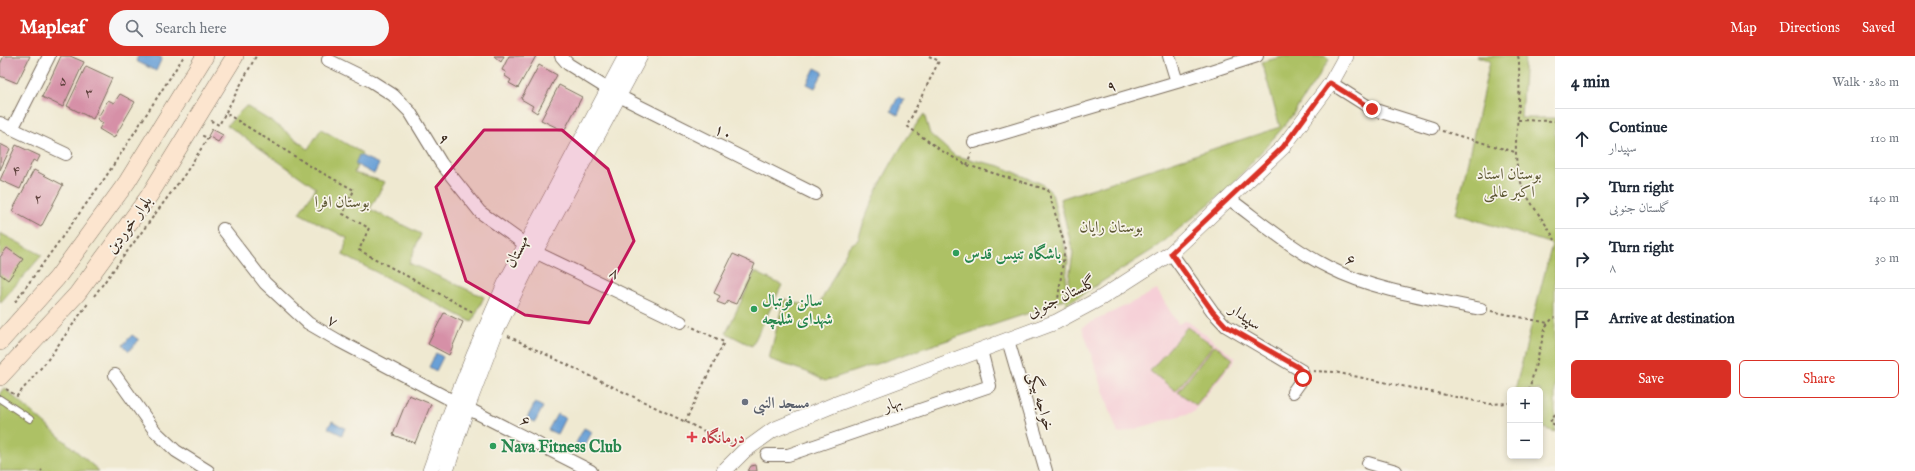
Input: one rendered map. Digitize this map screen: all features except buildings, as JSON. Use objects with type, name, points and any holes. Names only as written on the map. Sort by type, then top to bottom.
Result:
[{"type":"main road","name":"بلوار خوردین","points":[[0,342],[57,278],[128,182],[205,56]]},
{"type":"main road","name":"بلوار خوردین","points":[[0,377],[77,294],[149,196],[235,56]]},
{"type":"street","points":[[12,129],[49,56]]},
{"type":"street","name":"۱۰","points":[[561,56],[568,64],[614,93],[815,194]]},
{"type":"street","points":[[614,93],[626,56]]},
{"type":"street","name":"مهستان","points":[[446,471],[461,405],[496,331],[531,249],[614,93],[640,56]]},
{"type":"street","points":[[1169,56],[1177,82]]},
{"type":"street","name":"۹","points":[[974,142],[1177,82],[1256,56]]},
{"type":"street","name":"گلستان جنوبی","points":[[724,471],[744,451],[780,428],[836,404],[1056,322],[1101,298],[1171,253],[1283,147],[1330,83],[1346,56]]},
{"type":"street","name":"۹","points":[[328,60],[371,81],[394,95],[410,112],[441,163],[480,212],[531,249]]},
{"type":"street","points":[[1330,83],[1372,109],[1432,128]]},
{"type":"street","points":[[0,123],[66,154]]},
{"type":"street","name":"۶","points":[[1228,198],[1300,251],[1329,268],[1359,280],[1419,296],[1481,309]]},
{"type":"street","name":"۷","points":[[223,229],[264,283],[308,323],[338,341],[461,405]]},
{"type":"street","points":[[430,471],[461,405],[505,284],[531,249]]},
{"type":"street","name":"۸","points":[[531,249],[681,322]]},
{"type":"street","name":"سپیدار","points":[[1171,253],[1213,312],[1226,326],[1302,371]]},
{"type":"street","name":"خواجه بیگی","points":[[1008,340],[1046,471]]},
{"type":"street","name":"بهار","points":[[768,455],[788,455],[990,386],[981,350]]},
{"type":"street","points":[[1293,392],[1303,378],[1302,371]]},
{"type":"street","points":[[115,374],[155,431],[176,451],[208,471]]},
{"type":"street","name":"۶","points":[[461,405],[591,471]]},
{"type":"street","points":[[1368,463],[1396,471]]},
{"type":"lane","points":[[0,399],[30,419]]},
{"type":"path","points":[[14,305],[105,178],[184,56]]},
{"type":"path","points":[[929,56],[939,61],[907,126],[942,152],[967,165],[1048,190],[1065,246],[1056,322]]},
{"type":"path","points":[[1518,56],[1518,120],[1515,152],[1522,184],[1532,205],[1546,223],[1555,240]]},
{"type":"path","points":[[226,113],[315,169],[354,190],[343,214],[369,228],[359,250],[473,312]]},
{"type":"path","points":[[1518,120],[1555,121]]},
{"type":"path","points":[[1432,128],[1515,152]]},
{"type":"path","points":[[1481,309],[1548,323]]},
{"type":"path","points":[[1531,387],[1548,323],[1555,318]]},
{"type":"path","points":[[681,322],[724,342],[685,422]]},
{"type":"path","points":[[496,331],[744,451]]},
{"type":"path","points":[[1302,371],[1334,372],[1490,404],[1507,403]]},
{"type":"path","points":[[1555,414],[1550,422],[1555,425]]},
{"type":"highlighted area","points":[[484,130],[562,130],[608,169],[634,241],[589,323],[525,315],[466,281],[436,187]]},
{"type":"shaded area","points":[[1157,290],[1178,324],[1186,320],[1236,358],[1193,412],[1118,434],[1082,327]]},
{"type":"green space","name":"بوستان رایان","points":[[1285,56],[1326,56],[1329,60],[1287,123],[1230,187],[1157,247],[1065,305],[1073,253],[1060,199],[1280,127],[1262,62]]},
{"type":"green space","name":"بوستان استاد اکبر عالمی","points":[[1477,56],[1525,56],[1521,118],[1555,118],[1555,432],[1543,428],[1543,387],[1516,387],[1552,244],[1456,214],[1490,61]]},
{"type":"green space","name":"بوستان افرا","points":[[246,106],[280,127],[308,149],[321,129],[362,153],[354,173],[385,182],[370,209],[421,234],[409,263],[484,297],[472,322],[343,255],[347,238],[299,213],[316,188],[227,125]]},
{"type":"green space","name":"باشگاه تنیس قدس","points":[[924,114],[930,134],[955,156],[1000,166],[1042,184],[1052,193],[1068,261],[1064,299],[1041,309],[825,381],[807,372],[769,359],[784,299],[817,309],[849,246],[858,240],[863,223],[885,174]]},
{"type":"green space","points":[[0,233],[42,255],[0,303]]},
{"type":"green space","name":"سالن فوتبال شهدای شلمچه","points":[[755,272],[782,285],[752,346],[726,333]]},
{"type":"green space","points":[[1187,327],[1213,345],[1176,391],[1150,371]]},
{"type":"green space","points":[[1215,345],[1233,359],[1196,405],[1178,392]]},
{"type":"green space","points":[[4,388],[99,471],[0,471],[0,393]]},
{"type":"water","points":[[138,56],[158,56],[162,58],[156,71],[136,61]]},
{"type":"water","points":[[815,68],[823,72],[815,88],[807,84]]},
{"type":"water","points":[[898,97],[904,100],[898,115],[891,111]]},
{"type":"water","points":[[359,155],[379,164],[374,174],[355,164]]},
{"type":"water","points":[[132,335],[139,340],[129,351],[123,345]]},
{"type":"water","points":[[436,353],[443,357],[436,371],[429,367]]},
{"type":"water","points":[[535,403],[543,407],[535,422],[527,418]]},
{"type":"water","points":[[557,414],[565,418],[557,434],[548,430]]},
{"type":"water","points":[[332,421],[345,428],[342,435],[328,428]]},
{"type":"water","points":[[584,428],[592,432],[584,447],[576,443]]},
{"type":"place","name":"باشگاه تنیس قدس","points":[[956,253]]},
{"type":"place","name":"سالن فوتبال شهدای شلمچه","points":[[754,309]]},
{"type":"place","name":"مسجد النبی","points":[[745,402]]},
{"type":"place","name":"درمانگاه","points":[[692,437]]},
{"type":"place","name":"Nava Fitness Club","points":[[493,446]]},
{"type":"route","points":[[1303,378],[1302,371],[1298,367],[1226,326],[1213,312],[1171,253],[1283,147],[1330,83],[1372,109]]}]
